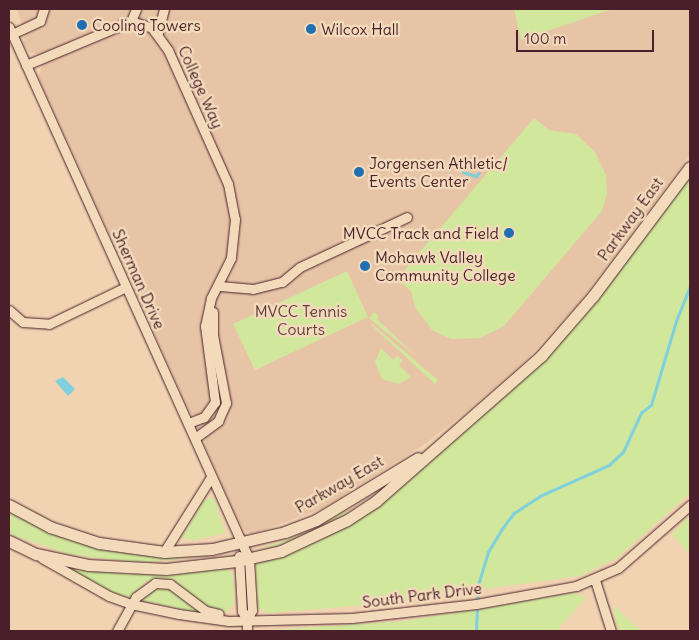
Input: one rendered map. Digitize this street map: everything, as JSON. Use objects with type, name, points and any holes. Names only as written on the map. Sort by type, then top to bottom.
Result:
[{"type":"street","points":[[10,30],[40,21],[44,9]]},
{"type":"street","points":[[26,65],[130,21],[136,9]]},
{"type":"street","points":[[158,33],[164,9]]},
{"type":"street","name":"College Way","points":[[130,21],[143,23],[158,33],[233,200],[234,245],[218,288],[210,303],[205,334],[216,398],[208,414],[188,423]]},
{"type":"street","name":"Sherman Drive","points":[[10,30],[241,544],[243,560],[242,610],[247,620],[246,631]]},
{"type":"street","name":"Parkway East","points":[[36,554],[106,568],[141,569],[243,560],[280,551],[347,520],[376,501],[424,456],[498,396],[568,327],[690,168]]},
{"type":"street","points":[[218,288],[253,289],[282,282],[300,267],[407,218]]},
{"type":"street","points":[[9,310],[23,322],[48,324],[126,287]]},
{"type":"street","name":"College Way","points":[[195,438],[218,421],[226,403],[212,327],[218,288]]},
{"type":"street","name":"Parkway East","points":[[9,506],[50,528],[75,537],[164,552],[241,544],[316,520],[424,456]]},
{"type":"street","points":[[164,552],[211,477]]},
{"type":"street","name":"South Park Drive","points":[[131,604],[179,614],[229,621],[236,619],[352,618],[418,612],[550,592],[595,580],[618,568],[690,505]]},
{"type":"street","name":"Parkway East","points":[[9,541],[36,554],[91,588],[131,604]]},
{"type":"street","points":[[595,580],[606,609],[610,631]]},
{"type":"street","points":[[117,631],[131,604],[147,587],[160,582],[170,584],[206,610],[236,619]]},
{"type":"shaded area","name":"Mohawk Valley Community College","points":[[17,9],[690,9],[690,155],[579,303],[526,360],[469,410],[425,444],[321,509],[252,534],[246,532],[235,514],[204,444],[205,438],[197,428],[196,416],[190,413],[38,77],[43,64],[38,54],[30,53],[23,43],[25,33]]},
{"type":"green space","points":[[514,9],[612,9],[521,40]]},
{"type":"green space","name":"MVCC Track and Field","points":[[534,118],[549,130],[576,134],[595,152],[606,175],[607,194],[602,211],[503,327],[480,338],[451,339],[432,330],[415,307],[411,291],[397,279]]},
{"type":"green space","points":[[690,175],[690,493],[617,558],[579,576],[368,605],[268,613],[258,608],[256,564],[321,540],[349,525],[505,396],[590,308]]},
{"type":"green space","name":"MVCC Tennis Courts","points":[[347,271],[368,317],[255,370],[233,324]]},
{"type":"green space","points":[[374,312],[379,316],[377,319],[417,357],[369,318]]},
{"type":"green space","points":[[371,325],[438,380],[435,384]]},
{"type":"green space","points":[[381,348],[393,360],[397,356],[403,360],[399,365],[411,377],[399,384],[382,379],[375,362]]},
{"type":"green space","points":[[210,497],[215,500],[225,533],[194,540],[182,538],[203,501]]},
{"type":"green space","points":[[345,509],[345,514],[315,530],[285,543],[255,551],[316,529]]},
{"type":"green space","points":[[9,510],[63,536],[219,554],[142,563],[72,555],[9,534]]},
{"type":"green space","points":[[690,515],[690,555],[672,534]]},
{"type":"green space","points":[[226,568],[233,575],[234,604],[226,612],[210,609],[176,582],[166,578],[145,582],[129,598],[105,590],[69,569],[145,574]]},
{"type":"green space","points":[[164,586],[199,610],[199,613],[140,600],[147,591]]},
{"type":"green space","points":[[575,593],[586,598],[556,631],[258,631],[404,621]]},
{"type":"green space","points":[[612,604],[634,625],[641,631],[619,631]]},
{"type":"water","points":[[63,377],[75,389],[68,396],[55,381]]},
{"type":"waterway","points":[[463,172],[476,176],[479,173]]},
{"type":"waterway","points":[[476,631],[478,585],[488,552],[501,530],[514,513],[540,496],[609,465],[623,452],[641,413],[651,405],[676,321],[690,287]]},
{"type":"place","name":"Cooling Towers","points":[[82,25]]},
{"type":"place","name":"Wilcox Hall","points":[[311,29]]},
{"type":"place","name":"Jorgensen Athletic/ Events Center","points":[[359,172]]},
{"type":"place","name":"MVCC Track and Field","points":[[509,233]]},
{"type":"place","name":"Mohawk Valley Community College","points":[[365,266]]}]
